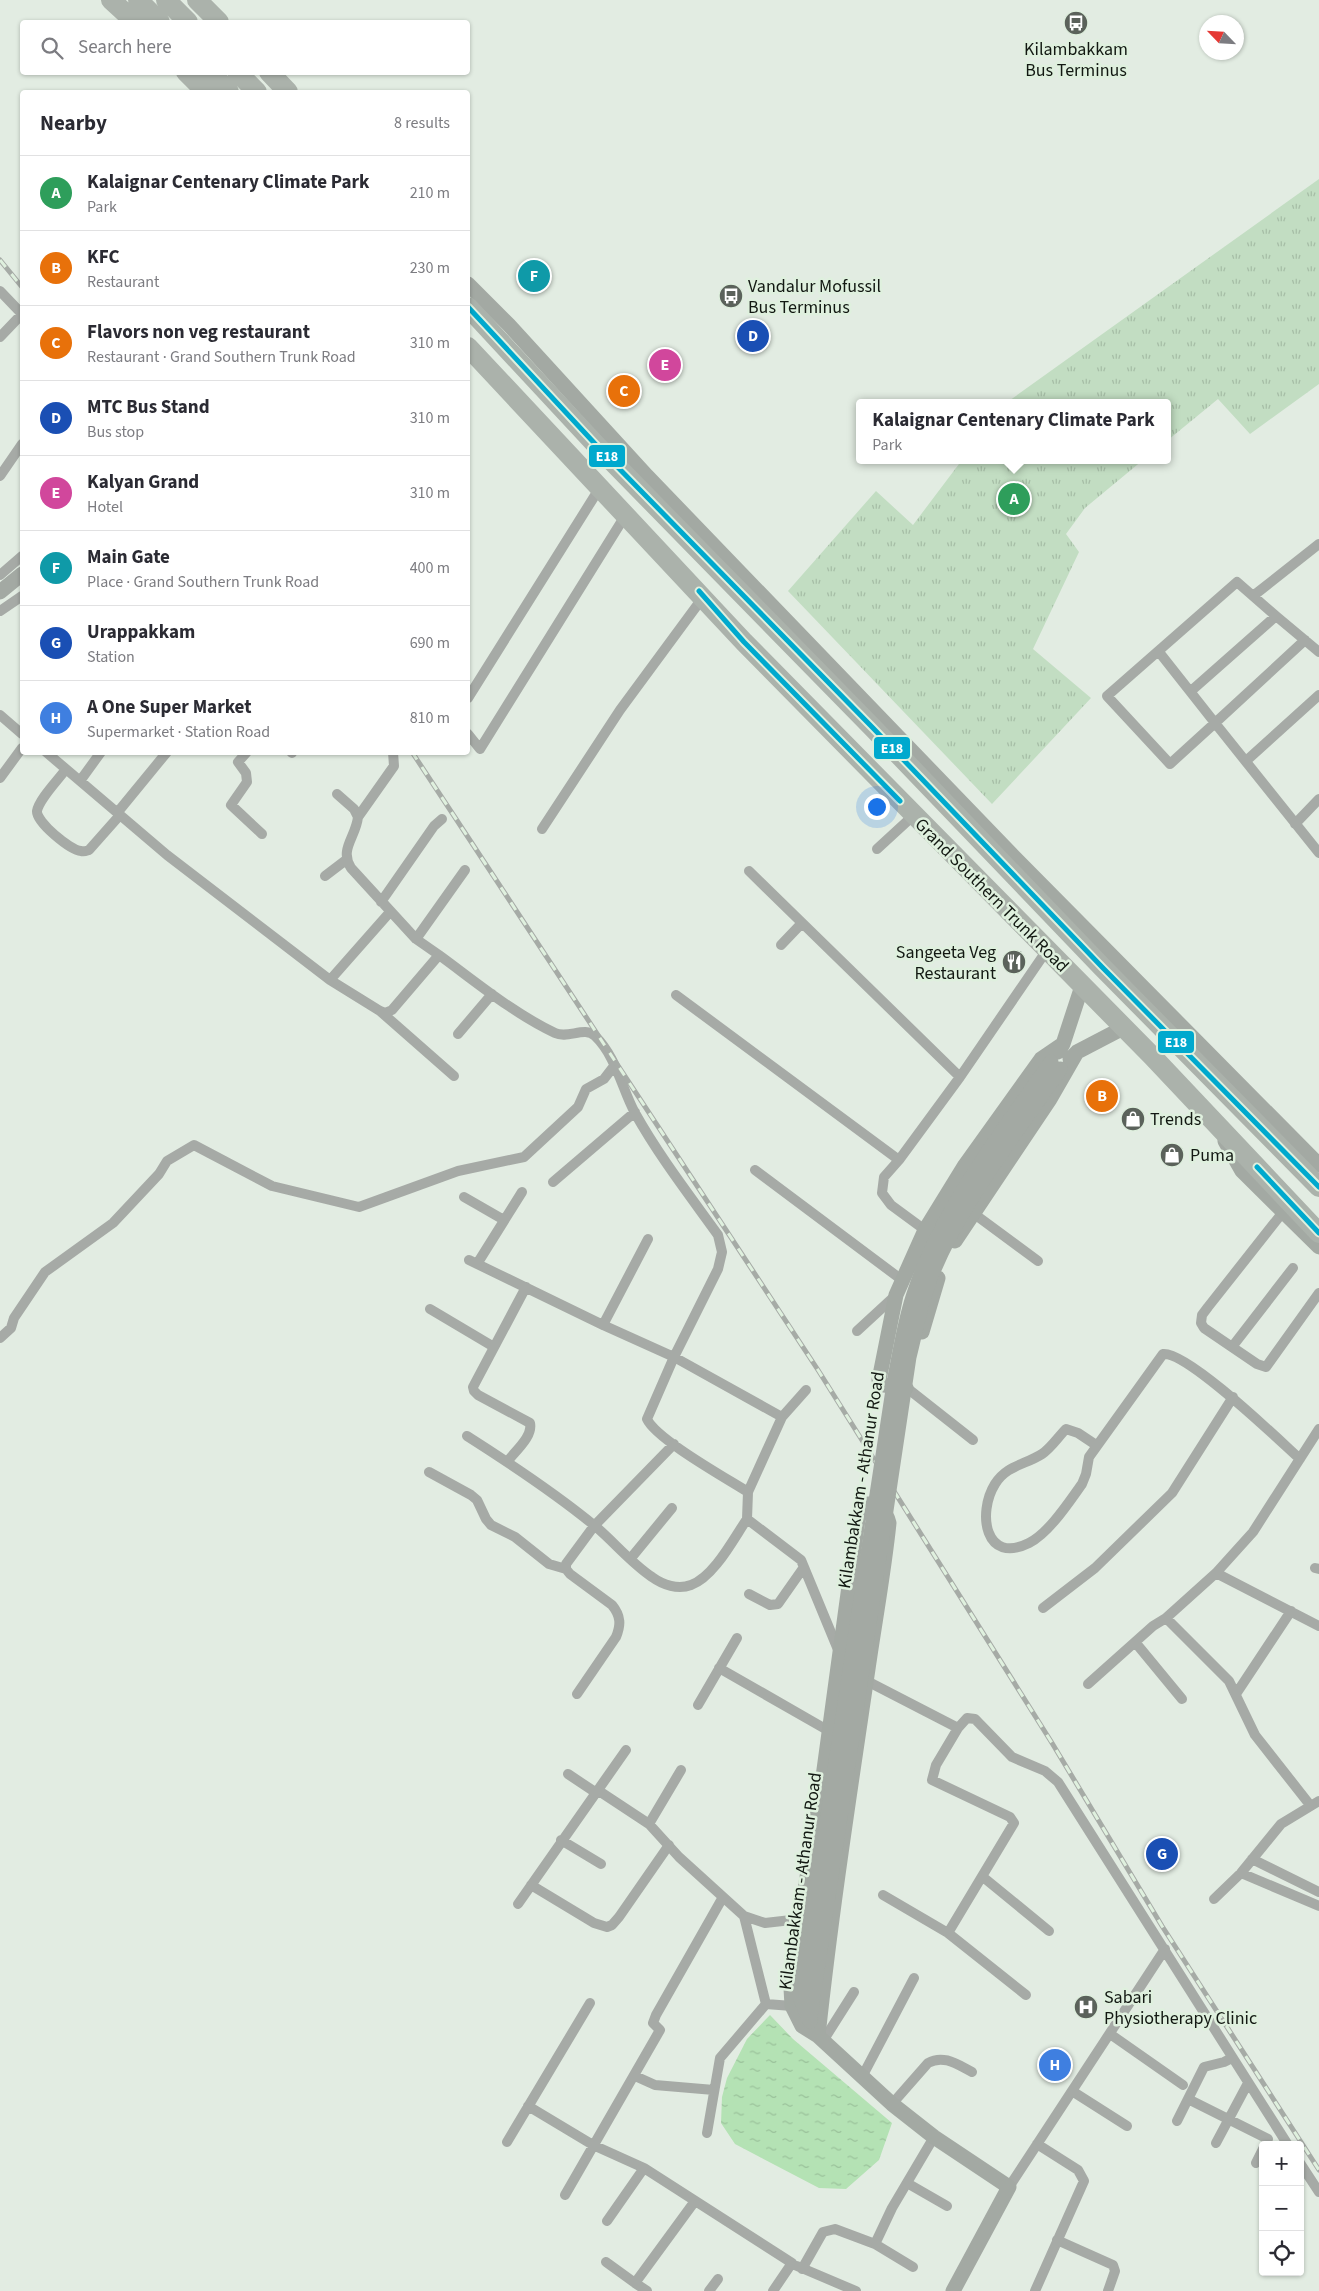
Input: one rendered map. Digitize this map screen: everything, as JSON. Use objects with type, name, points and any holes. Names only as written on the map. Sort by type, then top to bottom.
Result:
[{"type":"highway","points":[[111,0],[133,20]]},
{"type":"highway","points":[[138,0],[158,20]]},
{"type":"highway","points":[[166,0],[186,20]]},
{"type":"highway","points":[[196,0],[217,20]]},
{"type":"highway","points":[[189,75],[204,90]]},
{"type":"highway","points":[[213,75],[227,90]]},
{"type":"highway","points":[[240,75],[255,90]]},
{"type":"highway","points":[[272,75],[286,90]]},
{"type":"highway","name":"Grand Southern Trunk Road","points":[[470,310],[598,447],[873,728],[1102,967],[1319,1187]]},
{"type":"highway","name":"Grand Southern Trunk Road","points":[[470,350],[598,488],[704,596],[744,642],[1152,1056],[1214,1122]]},
{"type":"highway","points":[[1214,1122],[1319,1233]]},
{"type":"street","points":[[180,75],[192,90]]},
{"type":"street","points":[[470,286],[652,482],[1014,857],[1318,1163]]},
{"type":"street","points":[[0,291],[20,312]]},
{"type":"street","points":[[0,337],[20,316]]},
{"type":"street","points":[[470,363],[489,372]]},
{"type":"street","points":[[0,476],[20,447]]},
{"type":"street","points":[[470,695],[598,488]]},
{"type":"street","points":[[470,736],[480,748],[625,516]]},
{"type":"street","points":[[1254,596],[1318,548]]},
{"type":"street","points":[[0,575],[20,558]]},
{"type":"street","points":[[0,592],[20,576]]},
{"type":"street","points":[[1305,640],[1170,764],[1106,696],[1159,652],[1237,582],[1276,616],[1305,640],[1319,652]]},
{"type":"street","points":[[0,602],[20,588]]},
{"type":"street","points":[[542,829],[620,710],[704,596]]},
{"type":"street","points":[[0,611],[20,597]]},
{"type":"street","points":[[1191,691],[1276,616]]},
{"type":"street","points":[[1159,652],[1319,853]]},
{"type":"street","points":[[1246,761],[1319,694]]},
{"type":"street","points":[[0,715],[20,732]]},
{"type":"street","points":[[0,778],[20,751]]},
{"type":"street","points":[[50,755],[167,855],[330,980],[380,1011],[454,1076]]},
{"type":"street","points":[[80,781],[99,755]]},
{"type":"street","points":[[66,769],[38,807],[38,817],[42,824],[74,848],[83,852],[88,850],[119,814],[165,755]]},
{"type":"street","points":[[244,755],[238,762],[246,773],[247,782],[231,804],[262,834]]},
{"type":"street","points":[[393,755],[394,766],[358,818],[346,847],[346,860],[381,902],[416,939],[492,994],[556,1033],[567,1036],[590,1032],[604,1046],[635,1112],[721,1243],[722,1252],[718,1269],[674,1357],[647,1419],[649,1425],[674,1444],[748,1492]]},
{"type":"street","points":[[337,794],[354,809],[358,818]]},
{"type":"street","points":[[1295,824],[1319,799]]},
{"type":"street","points":[[877,849],[914,815]]},
{"type":"street","points":[[381,902],[434,826],[442,819]]},
{"type":"street","points":[[324,876],[346,860]]},
{"type":"street","points":[[416,939],[464,870]]},
{"type":"street","points":[[749,871],[960,1077]]},
{"type":"street","points":[[330,980],[390,912]]},
{"type":"street","points":[[782,945],[802,923]]},
{"type":"street","points":[[926,1230],[891,1205],[882,1193],[884,1176],[899,1160],[960,1077],[1047,950]]},
{"type":"street","points":[[380,1011],[385,1013],[392,1010],[439,955]]},
{"type":"street","name":"Kilambakkam - Athanur Road","points":[[1009,2187],[934,2137],[892,2104],[862,2077],[821,2039],[810,2021],[800,1997],[895,1377],[906,1322],[915,1290],[949,1215],[1056,1066],[1082,986]]},
{"type":"street","points":[[458,1034],[492,994]]},
{"type":"street","points":[[676,995],[899,1160]]},
{"type":"street","name":"Kilambakkam - Athanur Road","points":[[1056,1066],[1077,1052],[1123,1028]]},
{"type":"street","points":[[973,1440],[907,1388],[884,1385],[879,1380],[896,1295],[926,1230],[965,1165],[1040,1059],[1063,1044]]},
{"type":"street","points":[[907,1388],[912,1379],[934,1288],[959,1233],[1050,1099],[1077,1052]]},
{"type":"street","points":[[0,1338],[11,1328],[14,1318],[45,1272],[113,1223],[159,1174],[167,1161],[194,1145],[272,1186],[359,1207],[458,1171],[524,1158],[578,1108],[586,1089],[604,1079],[614,1066]]},
{"type":"street","points":[[553,1182],[635,1112]]},
{"type":"street","points":[[1214,1122],[1242,1171],[1319,1247]]},
{"type":"street","points":[[755,1170],[902,1280]]},
{"type":"street","points":[[522,1192],[473,1262],[602,1325],[674,1357],[782,1417]]},
{"type":"street","points":[[464,1197],[504,1220]]},
{"type":"street","points":[[1283,1212],[1202,1315],[1201,1323],[1204,1328],[1261,1367],[1266,1367],[1319,1293]]},
{"type":"street","points":[[973,1213],[1038,1261]]},
{"type":"street","points":[[602,1325],[648,1239]]},
{"type":"street","points":[[1232,1347],[1293,1268]]},
{"type":"street","points":[[507,1462],[528,1436],[531,1426],[527,1420],[474,1391],[476,1380],[526,1287]]},
{"type":"street","points":[[857,1331],[896,1295]]},
{"type":"street","points":[[430,1309],[494,1347]]},
{"type":"street","points":[[1096,1446],[1078,1433],[1066,1430],[1043,1454],[1016,1465],[1006,1472],[992,1490],[985,1512],[986,1527],[996,1544],[1008,1549],[1019,1547],[1031,1542],[1043,1532],[1082,1484],[1086,1474],[1086,1462],[1163,1354],[1178,1358],[1233,1397],[1300,1459]]},
{"type":"street","points":[[467,1436],[507,1462],[594,1526],[652,1577],[679,1588],[703,1579],[713,1568],[747,1519],[748,1492],[782,1417],[806,1390]]},
{"type":"street","points":[[1042,1608],[1095,1568],[1172,1493],[1233,1397]]},
{"type":"street","points":[[1088,1684],[1216,1573],[1253,1532],[1319,1429]]},
{"type":"street","points":[[566,1569],[570,1558],[594,1526],[674,1444]]},
{"type":"street","points":[[429,1472],[471,1494],[477,1500],[491,1525],[515,1537],[549,1564],[566,1569],[612,1605],[617,1612],[620,1620],[620,1629],[616,1638],[577,1694]]},
{"type":"street","points":[[868,1504],[876,1505],[887,1516],[889,1523],[884,1578],[866,1683],[825,1973],[821,2039],[802,2026],[792,2006],[791,1988],[858,1520],[860,1511],[868,1504]]},
{"type":"street","points":[[631,1558],[672,1508]]},
{"type":"street","points":[[747,1519],[801,1560],[840,1655],[866,1683],[958,1728]]},
{"type":"street","points":[[749,1594],[770,1605],[778,1604],[804,1567]]},
{"type":"street","points":[[1216,1573],[1319,1626]]},
{"type":"street","points":[[1236,1694],[1291,1611]]},
{"type":"street","points":[[1166,1618],[1223,1675],[1236,1694],[1255,1735],[1315,1803],[1281,1824],[1241,1873],[1214,1899]]},
{"type":"street","points":[[698,1705],[737,1638]]},
{"type":"street","points":[[1135,1642],[1182,1699]]},
{"type":"street","points":[[718,1668],[829,1731]]},
{"type":"street","points":[[948,1933],[1014,1823],[1010,1817],[932,1780],[936,1764],[966,1718],[975,1719],[1012,1756],[1045,1772],[1058,1782],[1285,2141]]},
{"type":"street","points":[[518,1904],[561,1840],[626,1750]]},
{"type":"street","points":[[650,1824],[681,1770]]},
{"type":"street","points":[[568,1774],[650,1824],[723,1898],[744,1916],[765,1923],[800,1919]]},
{"type":"street","points":[[561,1840],[601,1864]]},
{"type":"street","points":[[531,1885],[594,1923],[607,1927],[612,1925],[619,1917],[669,1845]]},
{"type":"street","points":[[1252,1859],[1319,1892]]},
{"type":"street","points":[[1241,1873],[1319,1906]]},
{"type":"street","points":[[983,1877],[1049,1931]]},
{"type":"street","points":[[883,1895],[948,1933],[1026,1995]]},
{"type":"street","points":[[565,2195],[660,2030],[653,2023],[656,2015],[723,1898]]},
{"type":"street","points":[[744,1916],[766,2004]]},
{"type":"street","points":[[953,2291],[1009,2187],[1165,1950]]},
{"type":"street","points":[[862,2077],[914,1978]]},
{"type":"street","points":[[821,2039],[854,1992]]},
{"type":"street","points":[[507,2142],[590,2003]]},
{"type":"street","points":[[766,2004],[792,2006]]},
{"type":"street","points":[[707,2133],[720,2058],[766,2004]]},
{"type":"street","points":[[1110,2034],[1183,2085]]},
{"type":"street","points":[[1177,2121],[1204,2067],[1232,2058]]},
{"type":"street","points":[[892,2104],[928,2063],[935,2059],[943,2059],[955,2063],[972,2072]]},
{"type":"street","points":[[635,2076],[655,2085],[714,2090]]},
{"type":"street","points":[[1216,2143],[1248,2083]]},
{"type":"street","points":[[1072,2091],[1127,2126]]},
{"type":"street","points":[[1188,2099],[1229,2118],[1264,2141]]},
{"type":"street","points":[[528,2106],[593,2145],[644,2168],[802,2269],[856,2291]]},
{"type":"street","points":[[1267,2141],[1275,2125]]},
{"type":"street","points":[[875,2244],[934,2137]]},
{"type":"street","points":[[1035,2291],[1056,2240],[1084,2181],[1078,2170],[1038,2144]]},
{"type":"street","points":[[1256,2163],[1259,2157]]},
{"type":"street","points":[[606,2221],[644,2168]]},
{"type":"street","points":[[1304,2169],[1319,2192]]},
{"type":"street","points":[[907,2183],[947,2206]]},
{"type":"street","points":[[636,2283],[696,2201]]},
{"type":"street","points":[[802,2269],[823,2232],[829,2229],[875,2244],[913,2267]]},
{"type":"street","points":[[1056,2240],[1113,2265],[1115,2271],[1108,2291]]},
{"type":"street","points":[[606,2262],[646,2291]]},
{"type":"street","points":[[773,2291],[792,2263]]},
{"type":"street","points":[[709,2291],[718,2279]]},
{"type":"green space","points":[[1319,179],[1319,384],[1250,434],[1218,399],[1171,438],[1171,399],[1012,399]]},
{"type":"green space","points":[[959,464],[1138,464],[1085,508],[1066,534],[1079,552],[1033,649],[1091,698],[992,804],[788,591],[876,491],[913,525]]},
{"type":"water","points":[[770,2015],[793,2039],[892,2123],[879,2160],[846,2189],[819,2188],[735,2144],[721,2123],[722,2097],[727,2078],[747,2039]]},
{"type":"railway","points":[[0,260],[20,285]]},
{"type":"railway","points":[[414,755],[818,1370],[1052,1743],[1162,1926],[1319,2170]]},
{"type":"transit line","name":"E18","points":[[470,309],[598,447],[873,728],[1102,967],[1319,1187]]},
{"type":"transit line","name":"E18","points":[[699,591],[744,642],[900,801]]},
{"type":"transit line","name":"E18","points":[[1257,1167],[1319,1233]]},
{"type":"place","name":"Kilambakkam Bus Terminus","points":[[1076,23]]},
{"type":"place","name":"Main Gate","points":[[534,276]]},
{"type":"place","name":"Vandalur Mofussil Bus Terminus","points":[[731,296]]},
{"type":"place","name":"MTC Bus Stand","points":[[753,336]]},
{"type":"place","name":"Kalyan Grand","points":[[665,365]]},
{"type":"place","name":"Flavors non veg restaurant","points":[[624,391]]},
{"type":"place","name":"Kalaignar Centenary Climate Park","points":[[1014,499]]},
{"type":"place","name":"Sangeeta Veg Restaurant","points":[[1014,962]]},
{"type":"place","name":"KFC","points":[[1102,1096]]},
{"type":"place","name":"Trends","points":[[1133,1119]]},
{"type":"place","name":"Puma","points":[[1172,1155]]},
{"type":"place","name":"Urappakkam","points":[[1162,1854]]},
{"type":"place","name":"Sabari Physiotherapy Clinic","points":[[1086,2007]]},
{"type":"place","name":"A One Super Market","points":[[1055,2065]]}]
